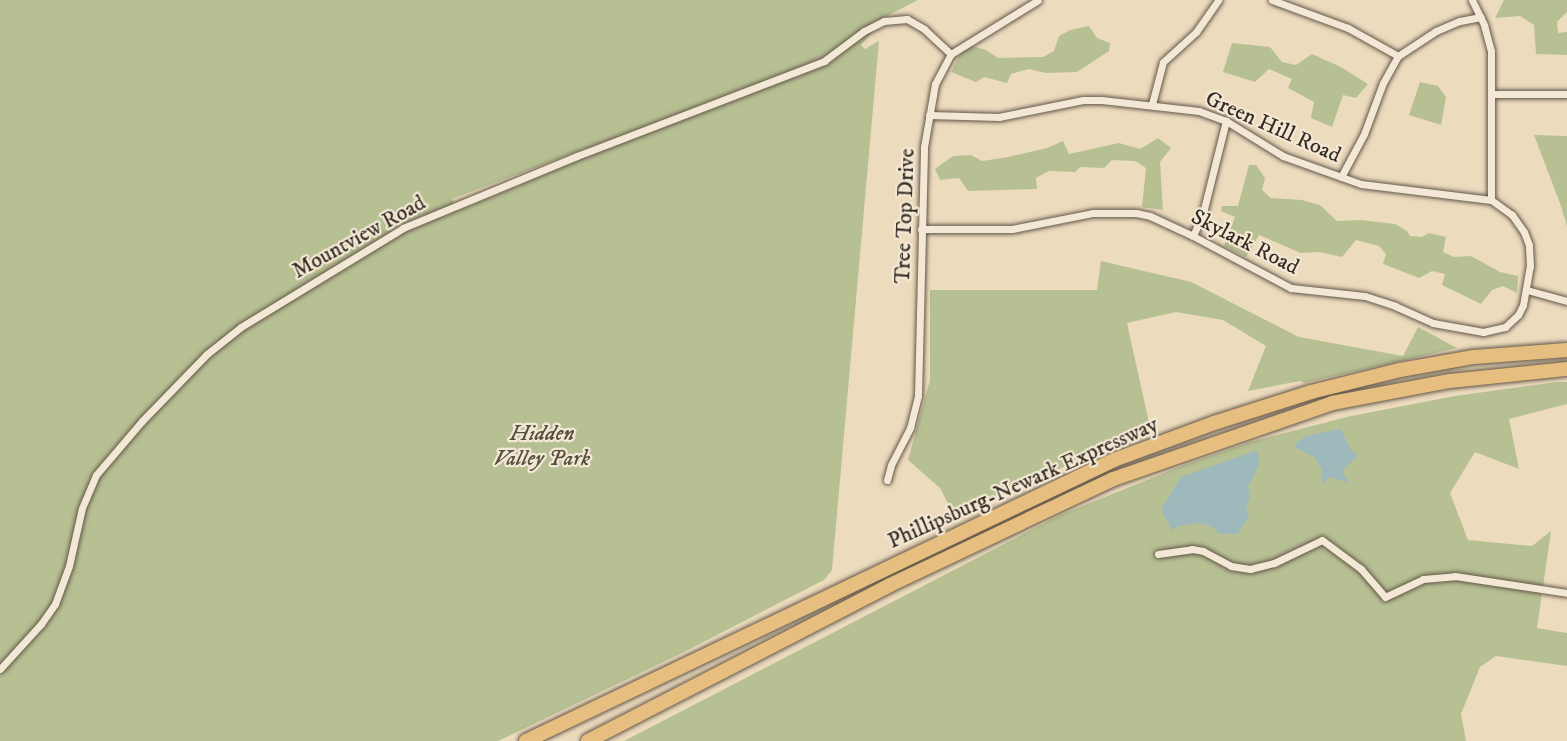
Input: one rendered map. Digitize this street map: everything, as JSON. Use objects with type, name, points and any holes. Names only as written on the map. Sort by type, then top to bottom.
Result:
[{"type":"highway","name":"Phillipsburg-Newark Expressway","points":[[526,741],[1114,460],[1235,416],[1311,392],[1400,369],[1474,357],[1567,350]]},
{"type":"highway","name":"Phillipsburg-Newark Expressway","points":[[588,741],[890,585],[1113,479],[1332,404],[1450,381],[1567,369]]},
{"type":"street","points":[[951,54],[1038,0]]},
{"type":"street","points":[[1152,104],[1163,63],[1196,32],[1218,0]]},
{"type":"street","points":[[1272,0],[1348,28],[1398,56]]},
{"type":"street","points":[[1472,0],[1481,17],[1491,51],[1491,201],[1512,215],[1527,238],[1531,259],[1527,290],[1567,302]]},
{"type":"street","points":[[1341,177],[1364,134],[1383,83],[1398,56],[1436,31],[1460,21],[1481,17]]},
{"type":"street","name":"Mountview Road","points":[[0,669],[37,629],[55,604],[69,566],[82,508],[96,475],[142,420],[199,362],[241,327],[403,228],[577,156],[824,61],[864,31],[884,21],[907,20],[924,29],[951,54]]},
{"type":"street","name":"Tree Top Drive","points":[[887,480],[891,465],[910,428],[918,396],[924,147],[935,84],[951,54]]},
{"type":"street","points":[[1492,94],[1567,94]]},
{"type":"street","name":"Green Hill Road","points":[[929,115],[999,117],[1083,100],[1152,104],[1199,111],[1226,121],[1283,156],[1341,177],[1381,188],[1491,201]]},
{"type":"street","points":[[1193,236],[1203,213],[1226,121]]},
{"type":"street","name":"Skylark Road","points":[[921,229],[1012,229],[1080,215],[1122,212],[1150,216],[1292,288],[1365,296],[1433,323],[1474,332],[1492,332],[1508,324],[1520,311],[1527,290]]},
{"type":"street","points":[[1158,554],[1192,549],[1203,551],[1231,566],[1250,568],[1274,563],[1323,540],[1361,569],[1385,597],[1423,579],[1455,576],[1567,593]]},
{"type":"green space","name":"Hidden Valley Park","points":[[0,0],[918,0],[887,16],[861,45],[865,49],[879,41],[832,570],[824,580],[678,655],[498,741],[0,741]],"holes":[[[587,148],[593,154],[458,211],[452,199]]]},
{"type":"green space","points":[[1504,0],[1567,0],[1567,12],[1557,22],[1558,33],[1567,32],[1567,55],[1536,54],[1534,25],[1520,16],[1495,18]]},
{"type":"green space","points":[[1089,26],[1097,38],[1110,43],[1109,51],[1077,72],[1046,73],[1029,69],[1011,74],[1007,83],[984,77],[976,82],[951,72],[965,44],[986,50],[998,58],[1043,57],[1054,51],[1059,36],[1070,30]]},
{"type":"green space","points":[[1232,43],[1270,47],[1282,62],[1296,65],[1312,54],[1341,67],[1368,84],[1356,98],[1343,95],[1332,127],[1311,118],[1314,102],[1288,88],[1292,79],[1269,69],[1255,82],[1223,72]]},
{"type":"green space","points":[[1420,82],[1438,86],[1446,97],[1441,125],[1409,115]]},
{"type":"green space","points":[[1534,135],[1567,136],[1567,226],[1561,206]]},
{"type":"green space","points":[[1158,138],[1171,148],[1160,162],[1163,210],[1142,207],[1146,168],[1135,161],[1112,160],[1104,168],[1080,167],[1075,172],[1049,171],[1036,178],[1037,189],[968,191],[959,178],[940,180],[935,169],[953,156],[971,155],[982,161],[1047,148],[1063,141],[1069,154],[1119,143],[1140,149]]},
{"type":"green space","points":[[1249,165],[1256,165],[1265,178],[1262,190],[1271,198],[1302,200],[1320,205],[1337,221],[1361,220],[1395,224],[1407,231],[1410,236],[1422,237],[1429,233],[1446,237],[1443,252],[1454,257],[1471,256],[1500,272],[1518,276],[1517,293],[1503,286],[1492,290],[1481,304],[1442,285],[1445,274],[1432,271],[1419,278],[1383,264],[1386,254],[1379,246],[1356,240],[1342,257],[1319,252],[1301,253],[1259,235],[1246,257],[1224,246],[1235,217],[1221,211],[1222,206],[1238,206]]},
{"type":"green space","points":[[1101,261],[1191,282],[1299,337],[1403,356],[1418,327],[1457,348],[1304,383],[1300,381],[1248,391],[1266,346],[1223,320],[1176,312],[1127,323],[1151,432],[1098,451],[955,517],[940,488],[908,460],[930,380],[930,290],[1097,290]]},
{"type":"green space","points":[[1567,382],[1567,404],[1509,419],[1519,469],[1475,452],[1450,493],[1468,540],[1532,546],[1551,531],[1537,628],[1567,633],[1567,666],[1496,656],[1480,667],[1461,714],[1466,741],[624,741],[1058,516],[1184,465],[1253,441],[1351,416],[1455,396]]},
{"type":"water","points":[[1341,429],[1350,449],[1358,455],[1342,471],[1349,483],[1329,477],[1322,484],[1322,470],[1314,457],[1296,448],[1296,443],[1306,436]]},
{"type":"water","points":[[1258,450],[1259,465],[1248,487],[1250,498],[1246,508],[1249,517],[1237,534],[1220,534],[1212,527],[1200,523],[1178,526],[1172,531],[1161,509],[1181,477]]}]
